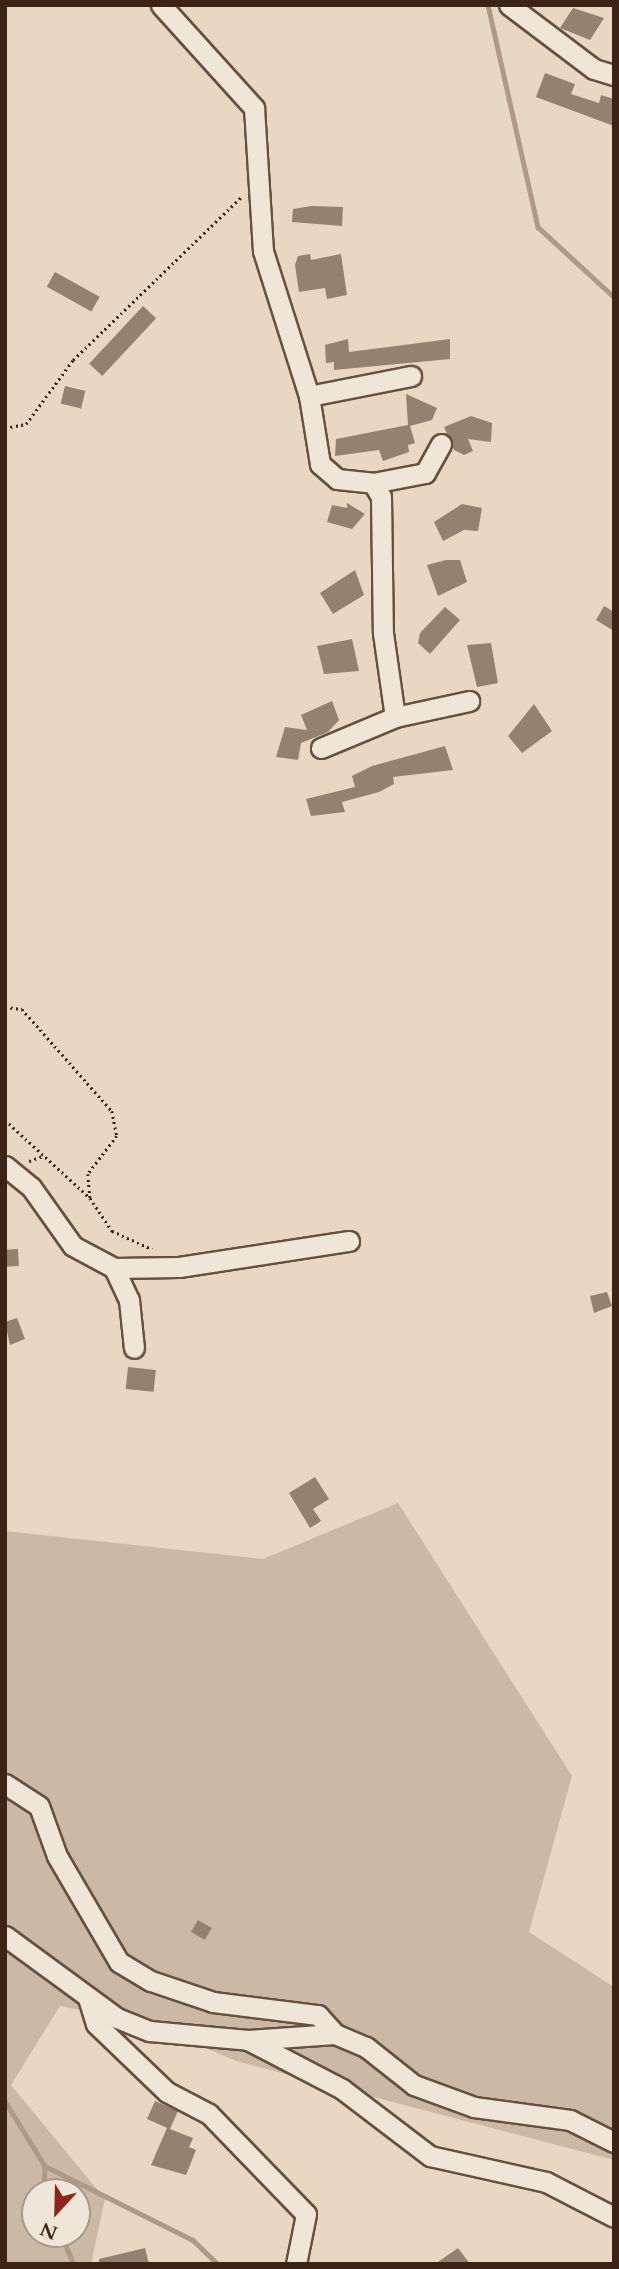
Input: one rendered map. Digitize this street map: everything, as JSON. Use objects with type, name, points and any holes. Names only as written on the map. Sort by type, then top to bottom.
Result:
[{"type":"street","points":[[161,5],[254,108],[263,251],[309,396],[327,475],[373,483],[425,473],[441,444]]},
{"type":"street","points":[[509,5],[594,69],[614,75]]},
{"type":"street","points":[[309,396],[411,376]]},
{"type":"street","points":[[373,483],[382,496],[383,633],[395,717]]},
{"type":"street","points":[[321,748],[395,717],[469,701]]},
{"type":"street","points":[[5,1166],[31,1186],[73,1246],[114,1268],[179,1267],[349,1241]]},
{"type":"street","points":[[114,1268],[129,1300],[134,1348]]},
{"type":"street","points":[[5,1784],[39,1806],[57,1856],[120,1962],[152,1981],[213,2002],[318,2015],[335,2034],[366,2047],[414,2085],[474,2107],[570,2120],[614,2142]]},
{"type":"street","points":[[5,1936],[88,1998],[150,2031],[248,2040],[335,2034]]},
{"type":"street","points":[[88,1998],[96,2024],[167,2092],[209,2114],[306,2214],[296,2264]]},
{"type":"street","points":[[248,2040],[342,2089],[430,2156],[546,2182],[614,2217]]},
{"type":"path","points":[[5,428],[26,424],[73,360],[260,177]]},
{"type":"path","points":[[5,1007],[22,1009],[112,1111],[117,1136],[88,1174],[90,1198]]},
{"type":"path","points":[[5,1120],[90,1198],[112,1231],[158,1251]]},
{"type":"shaded area","points":[[398,1503],[572,1776],[529,1932],[614,1987],[614,2160],[236,2061],[150,2024],[60,2006],[11,2085],[88,2178],[21,2178],[21,2248],[91,2248],[91,2182],[105,2199],[91,2264],[5,2264],[5,1531],[263,1559]]},
{"type":"building","points":[[573,8],[604,18],[590,40],[560,28]]},
{"type":"building","points":[[545,73],[575,84],[571,94],[599,103],[601,95],[614,99],[614,126],[536,97]]},
{"type":"building","points":[[311,206],[343,207],[342,226],[292,222],[293,209]]},
{"type":"building","points":[[310,254],[311,260],[341,254],[347,295],[327,299],[325,288],[299,292],[295,265],[298,256]]},
{"type":"building","points":[[55,272],[100,297],[91,312],[47,287]]},
{"type":"building","points":[[143,306],[156,318],[102,376],[89,364]]},
{"type":"building","points":[[348,339],[349,352],[450,339],[450,359],[334,370],[334,362],[326,363],[325,345]]},
{"type":"building","points":[[65,386],[85,391],[81,409],[61,403]]},
{"type":"building","points":[[406,394],[437,408],[432,420],[410,426],[415,443],[408,445],[409,452],[383,461],[379,450],[335,456],[336,439],[408,425]]},
{"type":"building","points":[[471,416],[492,423],[491,442],[468,439],[473,451],[464,455],[454,450],[444,427]]},
{"type":"building","points":[[347,503],[365,514],[352,529],[327,522],[332,505],[347,508]]},
{"type":"building","points":[[462,504],[482,508],[478,531],[464,530],[443,541],[434,522]]},
{"type":"building","points":[[460,560],[467,582],[438,596],[427,565]]},
{"type":"building","points":[[355,570],[364,595],[333,614],[320,593]]},
{"type":"building","points":[[604,606],[614,612],[614,631],[596,620]]},
{"type":"building","points":[[445,607],[460,620],[430,654],[418,643],[420,633]]},
{"type":"building","points":[[352,639],[359,671],[324,674],[317,646]]},
{"type":"building","points":[[491,643],[498,683],[477,687],[467,645]]},
{"type":"building","points":[[332,701],[339,720],[328,732],[301,743],[298,760],[276,757],[285,727],[307,730],[301,715]]},
{"type":"building","points":[[534,704],[552,731],[522,753],[508,736]]},
{"type":"building","points":[[445,746],[453,770],[393,777],[394,784],[379,792],[342,802],[345,812],[311,816],[306,799],[355,787],[352,776],[372,766]]},
{"type":"building","points":[[18,1249],[19,1266],[6,1267],[5,1250]]},
{"type":"building","points":[[607,1292],[612,1306],[594,1313],[590,1296]]},
{"type":"building","points":[[17,1318],[25,1339],[10,1345],[5,1322]]},
{"type":"building","points":[[128,1367],[156,1370],[154,1392],[126,1389]]},
{"type":"building","points":[[315,1477],[329,1499],[313,1509],[321,1521],[310,1528],[289,1493]]},
{"type":"building","points":[[198,1920],[212,1928],[205,1940],[191,1932]]},
{"type":"building","points":[[155,2101],[178,2111],[170,2129],[193,2138],[189,2147],[196,2150],[186,2175],[151,2165],[167,2128],[147,2119]]},
{"type":"building","points":[[145,2248],[149,2264],[99,2264],[99,2259]]},
{"type":"building","points":[[458,2248],[470,2264],[435,2264]]},
{"type":"waterway","points":[[488,5],[538,227],[614,297]]},
{"type":"waterway","points":[[5,2101],[45,2166],[45,2178]]},
{"type":"waterway","points":[[45,2166],[193,2240],[218,2264]]},
{"type":"waterway","points":[[67,2248],[74,2264]]}]
